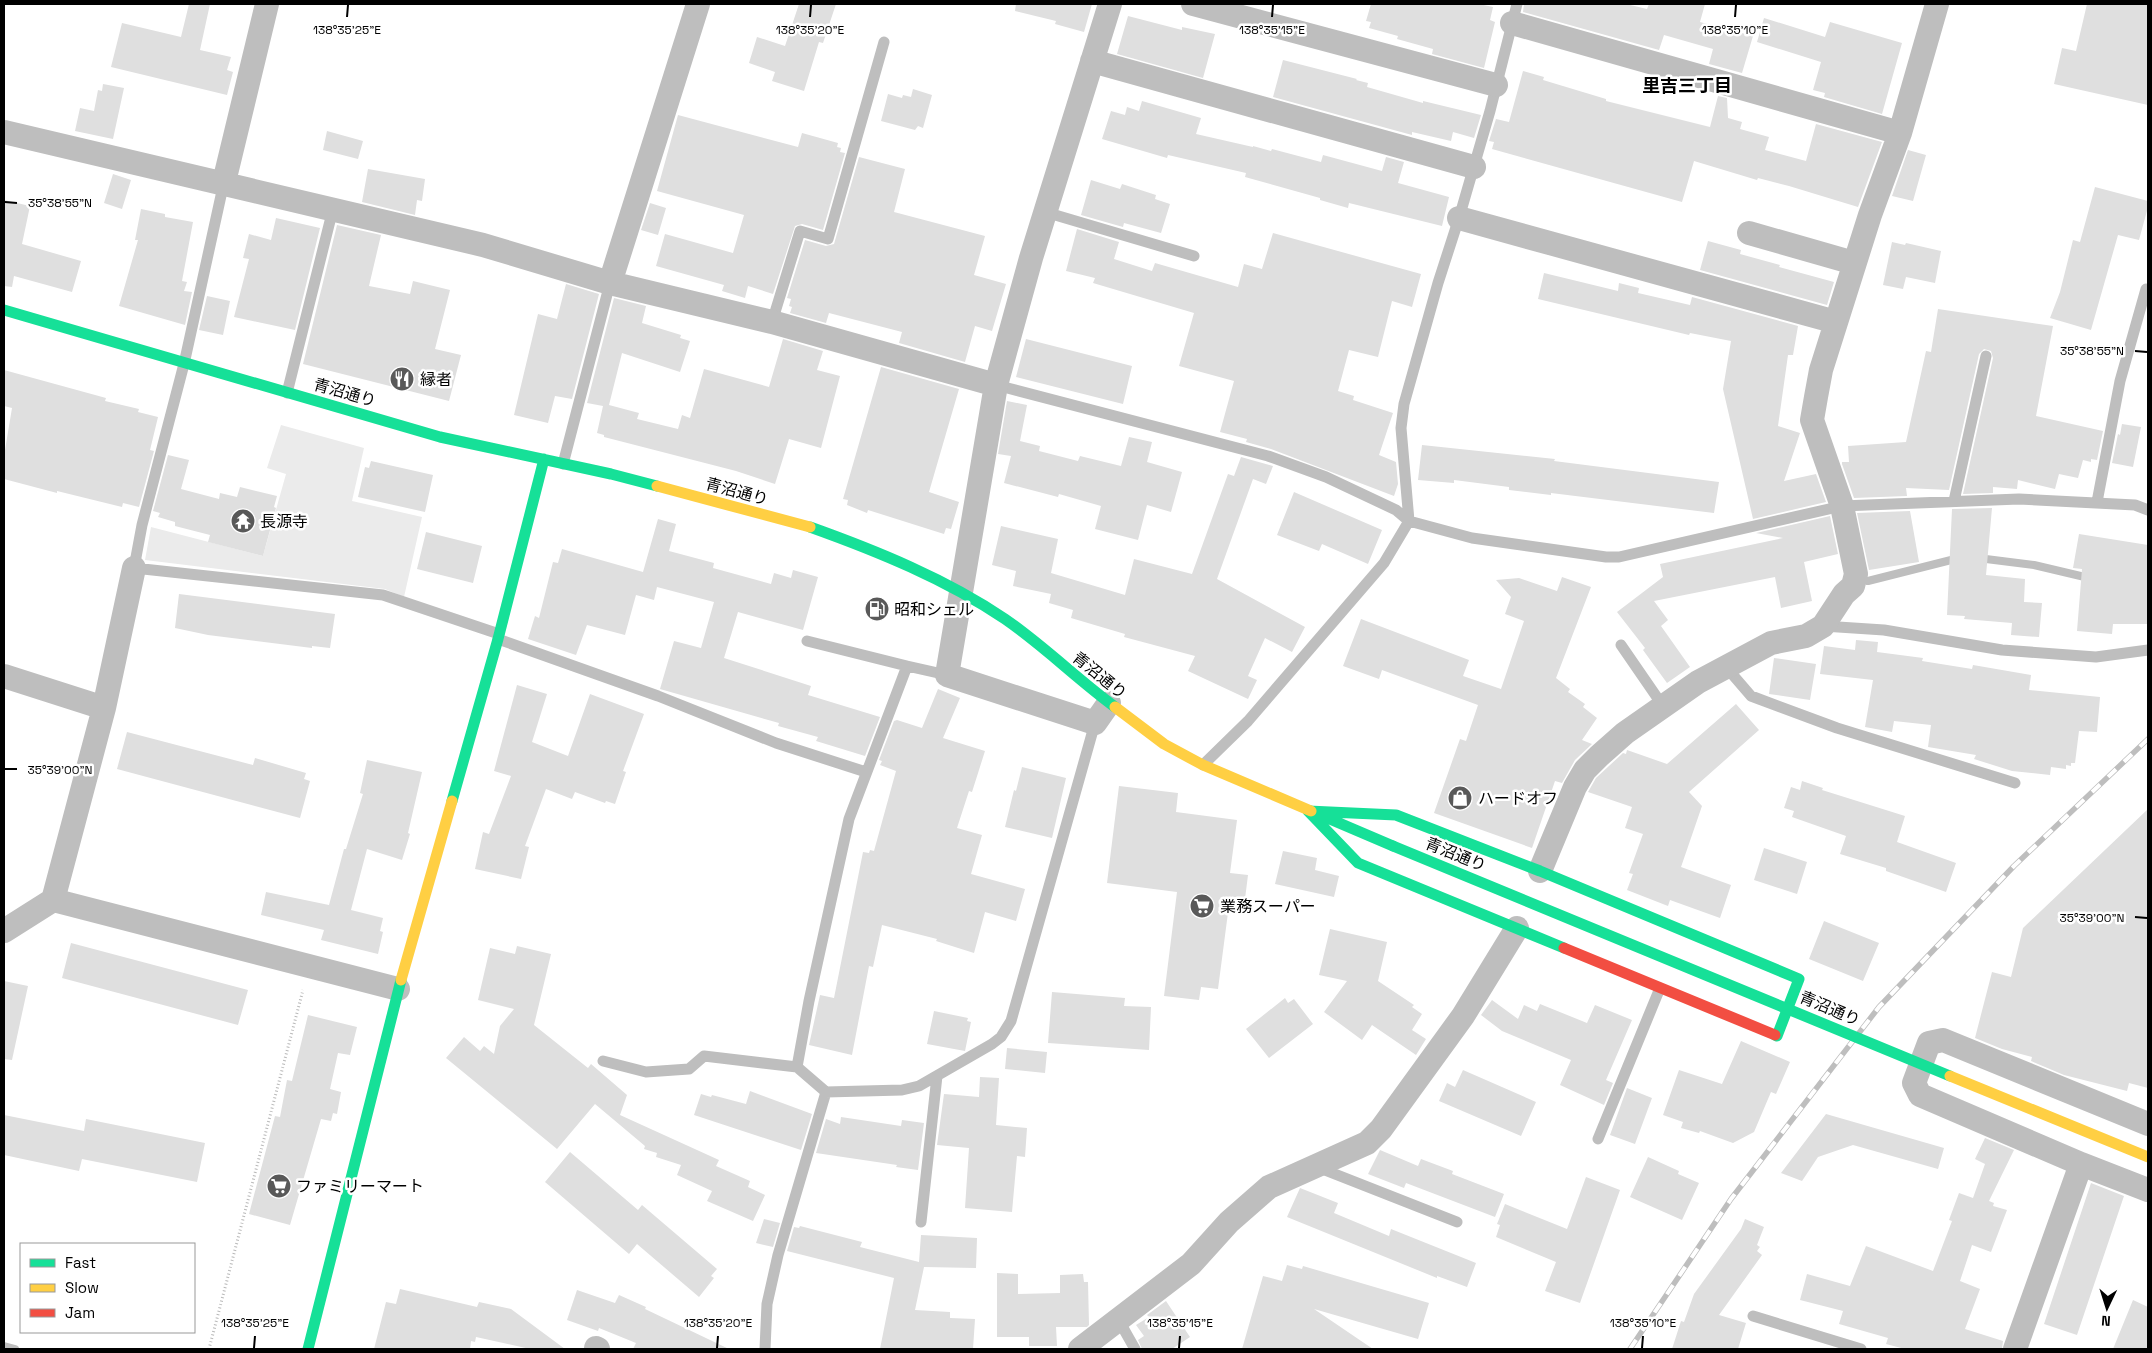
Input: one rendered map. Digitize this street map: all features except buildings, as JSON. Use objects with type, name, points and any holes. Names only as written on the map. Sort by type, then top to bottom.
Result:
[{"type":"street","points":[[224,182],[267,4]]},
{"type":"street","points":[[610,282],[698,4]]},
{"type":"street","points":[[1109,703],[1095,723],[947,674],[996,385],[1045,212],[1110,4]]},
{"type":"street","points":[[1193,4],[1496,85]]},
{"type":"street","points":[[1540,871],[1575,786],[1586,770],[1625,733],[1698,682],[1772,643],[1806,636],[1823,626],[1856,580],[1842,506],[1812,420],[1820,370],[1854,263],[1900,133],[1937,4]]},
{"type":"street","points":[[1515,13],[1900,133]]},
{"type":"street","points":[[1092,61],[1474,167]]},
{"type":"street","points":[[4,132],[224,182],[483,245],[610,282],[772,322],[996,385]]},
{"type":"street","points":[[1459,218],[1836,322]]},
{"type":"street","points":[[1749,233],[1854,263]]},
{"type":"street","name":"青沼通り","points":[[4,310],[184,364],[440,437],[611,474],[808,526],[864,546],[960,592],[1006,620],[1109,703],[1164,744],[1203,765],[1308,811],[2148,1157]]},
{"type":"street","points":[[308,1349],[398,989],[498,637],[544,459]]},
{"type":"street","points":[[4,931],[53,900],[104,708],[134,568]]},
{"type":"street","points":[[4,676],[104,708]]},
{"type":"street","points":[[1308,811],[1396,815],[1540,871],[1799,979],[1777,1036],[1358,863],[1308,811]]},
{"type":"street","points":[[53,900],[398,989]]},
{"type":"street","points":[[1080,1349],[1191,1264],[1230,1222],[1268,1187],[1366,1143],[1382,1129],[1463,1016],[1517,928]]},
{"type":"street","points":[[2148,1124],[1943,1040],[1929,1043],[1914,1083],[1920,1095],[2081,1164],[2148,1190]]},
{"type":"street","points":[[2015,1349],[2081,1164]]},
{"type":"lane","points":[[1203,765],[1248,721],[1384,564],[1409,521],[1401,428],[1404,404],[1438,283],[1474,167],[1515,13]]},
{"type":"lane","points":[[772,322],[800,230],[828,239],[884,42]]},
{"type":"lane","points":[[224,182],[184,364],[142,525],[134,568],[383,595],[658,696],[776,742],[866,772]]},
{"type":"lane","points":[[287,392],[333,209]]},
{"type":"lane","points":[[1045,212],[1194,256]]},
{"type":"lane","points":[[563,464],[610,282]]},
{"type":"lane","points":[[2097,502],[2120,381],[2146,290],[2148,290]]},
{"type":"lane","points":[[1954,501],[1986,356]]},
{"type":"lane","points":[[996,385],[1268,456],[1326,477],[1396,510],[1409,521],[1472,538],[1619,558],[1842,506],[2019,498],[2097,502],[2135,506],[2148,510]]},
{"type":"lane","points":[[1823,626],[1884,630],[2002,650],[2096,657],[2148,650]]},
{"type":"lane","points":[[807,641],[947,674]]},
{"type":"lane","points":[[1621,645],[1664,706]]},
{"type":"lane","points":[[797,1067],[809,1001],[849,819],[907,666]]},
{"type":"lane","points":[[1726,667],[1751,696],[1838,728],[2016,783]]},
{"type":"lane","points":[[603,1061],[646,1072],[689,1068],[704,1056],[797,1067],[826,1092],[902,1090],[919,1086],[992,1044],[1001,1037],[1011,1021],[1095,723]]},
{"type":"lane","points":[[1598,1139],[1660,988]]},
{"type":"lane","points":[[921,1222],[937,1076]]},
{"type":"lane","points":[[765,1349],[767,1304],[778,1255],[826,1092]]},
{"type":"lane","points":[[1316,1166],[1457,1222]]},
{"type":"lane","points":[[1753,1316],[1861,1349]]},
{"type":"lane","points":[[1118,1319],[1135,1349]]},
{"type":"path","points":[[209,1349],[309,966]]},
{"type":"shaded area","points":[[281,425],[364,448],[352,501],[422,517],[404,597],[385,589],[145,560],[151,527],[263,556],[286,474],[267,468]]},
{"type":"waterway","points":[[1868,581],[1959,558]]},
{"type":"waterway","points":[[1978,558],[2034,565],[2089,578]]},
{"type":"waterway","points":[[4,1346],[15,1349]]},
{"type":"railway","points":[[1630,1349],[1731,1199],[1879,1007],[2014,866],[2148,739]]},
{"type":"traffic: fast","points":[[4,310],[440,437],[611,474],[657,486]]},
{"type":"traffic: fast","points":[[452,801],[498,639],[544,459]]},
{"type":"traffic: fast","points":[[810,527],[910,567],[959,591],[1019,629],[1115,707]]},
{"type":"traffic: fast","points":[[1308,811],[1396,815],[1540,871],[1799,979],[1777,1036],[1775,1035]]},
{"type":"traffic: fast","points":[[1308,811],[1358,863],[1564,948]]},
{"type":"traffic: fast","points":[[1311,811],[1393,846]]},
{"type":"traffic: fast","points":[[1393,846],[1950,1076]]},
{"type":"traffic: fast","points":[[308,1349],[401,980]]},
{"type":"traffic: slow","points":[[657,486],[810,527]]},
{"type":"traffic: slow","points":[[1115,707],[1164,744],[1203,765],[1311,811]]},
{"type":"traffic: slow","points":[[401,980],[452,801]]},
{"type":"traffic: slow","points":[[1950,1076],[2148,1157]]},
{"type":"traffic: jam","points":[[1564,948],[1775,1035]]},
{"type":"place","name":"縁者","points":[[402,379]]},
{"type":"place","name":"長源寺","points":[[243,521]]},
{"type":"place","name":"昭和シェル","points":[[877,609]]},
{"type":"place","name":"ハードオフ","points":[[1460,798]]},
{"type":"place","name":"業務スーパー","points":[[1202,906]]},
{"type":"place","name":"ファミリーマート","points":[[279,1186]]},
{"type":"district","name":"里吉三丁目","points":[[1687,86]]}]
